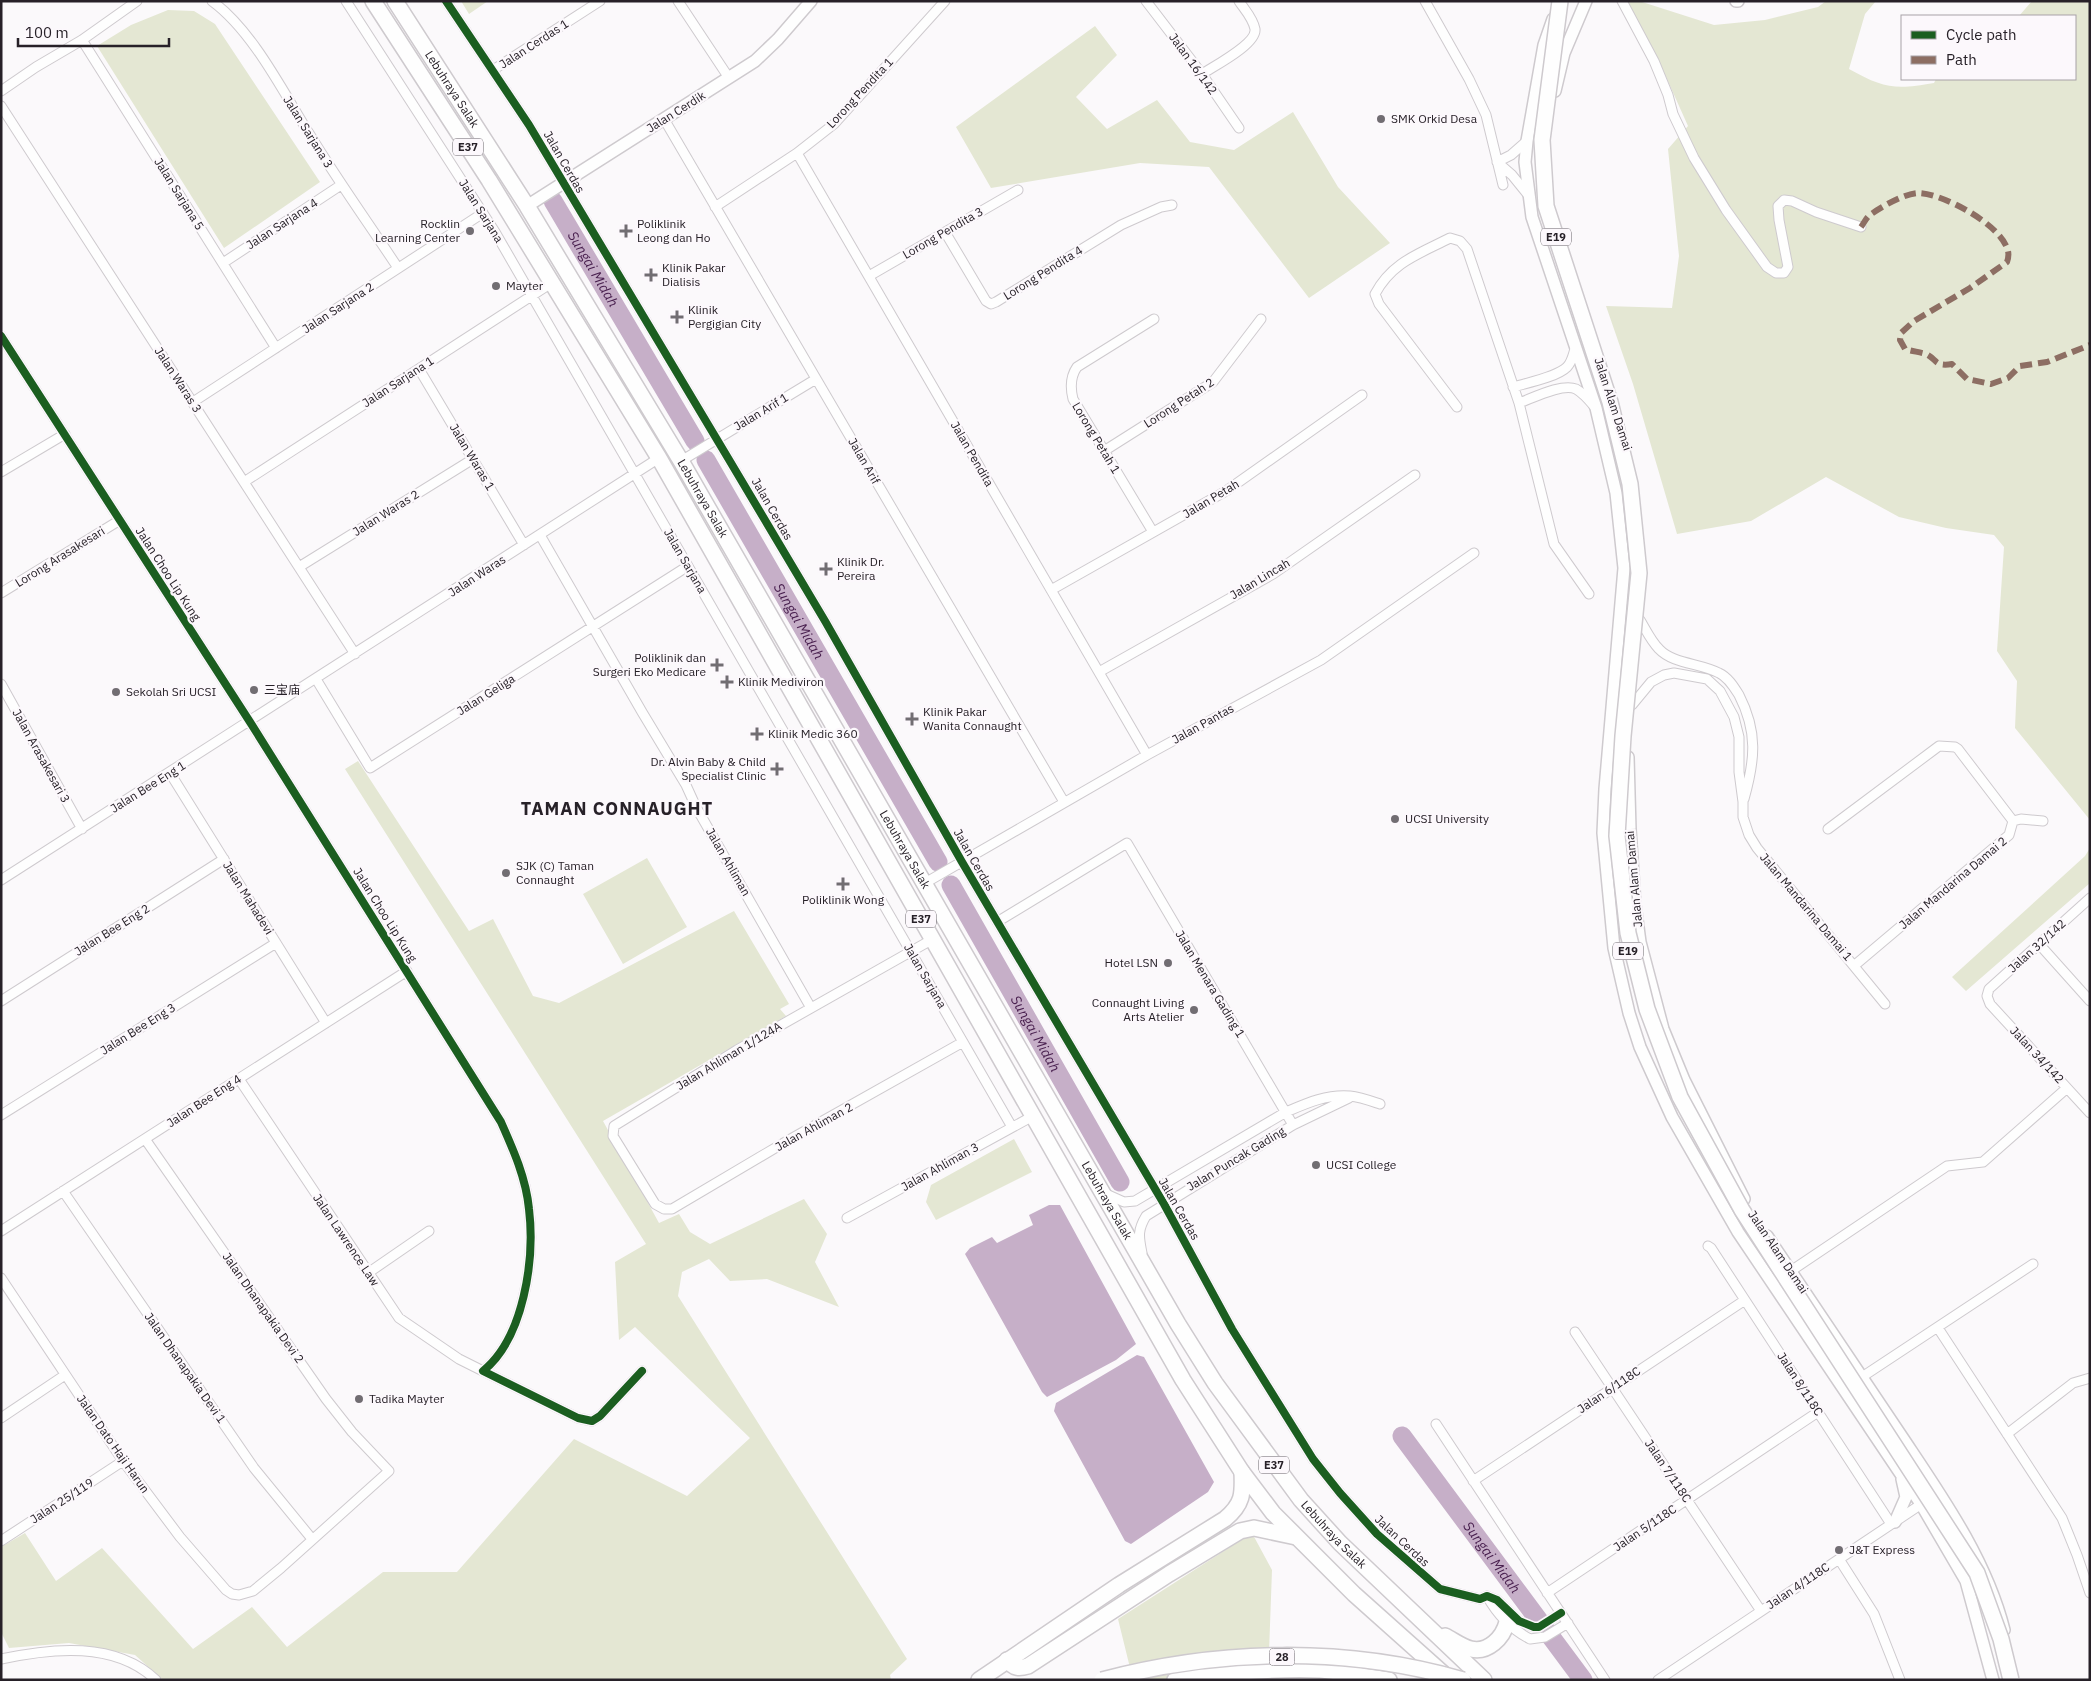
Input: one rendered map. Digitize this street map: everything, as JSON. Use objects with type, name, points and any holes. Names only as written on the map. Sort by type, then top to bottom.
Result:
[{"type":"highway","name":"Lebuhraya Salak","points":[[373,1],[553,282],[659,458],[1183,1380],[1242,1472],[1273,1513],[1297,1538],[1354,1594],[1450,1680]]},
{"type":"highway","name":"Lebuhraya Salak","points":[[396,1],[528,206],[681,461],[1178,1324],[1215,1383],[1301,1500],[1340,1544],[1484,1680]]},
{"type":"highway","name":"E19","points":[[1552,1],[1538,142],[1542,207],[1606,404],[1628,484],[1636,574],[1620,735],[1614,837],[1626,945],[1644,1011],[1678,1098],[1738,1211],[1970,1576],[1993,1645],[2000,1680]]},
{"type":"highway","name":"E19","points":[[1559,1],[1542,140],[1546,206],[1610,402],[1630,484],[1639,573],[1623,736],[1617,836],[1628,934],[1647,1009],[1680,1097],[1742,1210],[1977,1573],[2001,1639],[2011,1680]]},
{"type":"highway","points":[[978,1680],[1119,1586],[1225,1520],[1233,1512],[1242,1497],[1242,1472]]},
{"type":"highway","points":[[1007,1660],[1012,1667],[1028,1666],[1169,1574],[1240,1531],[1254,1528],[1297,1538]]},
{"type":"highway","points":[[1430,1629],[1471,1649],[1483,1649],[1499,1638],[1507,1622]]},
{"type":"highway","name":"28","points":[[1102,1680],[1171,1664],[1228,1658],[1323,1656],[1389,1663],[1463,1680]]},
{"type":"highway","name":"28","points":[[1175,1680],[1231,1672],[1322,1670],[1389,1680]]},
{"type":"main road","name":"Jalan Cerdik","points":[[528,206],[754,61],[778,39],[811,1]]},
{"type":"main road","name":"Jalan Alam Damai","points":[[1559,1],[1544,45],[1525,162],[1532,216],[1596,408],[1616,493],[1624,568],[1603,833],[1614,948],[1618,966],[1640,1047],[1661,1094],[1738,1232],[1922,1504],[1966,1581],[1993,1680]]},
{"type":"main road","name":"Jalan Alam Damai","points":[[1586,1],[1564,53],[1558,76],[1549,119],[1546,164],[1555,228],[1572,287],[1626,437],[1636,485],[1644,582],[1628,744],[1628,765],[1635,905],[1640,942],[1663,1029],[1695,1104],[1748,1206],[1939,1493],[1982,1567],[2000,1612],[2017,1680]]},
{"type":"main road","points":[[1893,1523],[1906,1497],[1900,1472]]},
{"type":"street","points":[[1,91],[36,67],[82,40],[137,1]]},
{"type":"street","name":"Jalan Sarjana 3","points":[[212,1],[228,13],[252,42],[341,185],[398,268]]},
{"type":"street","name":"Jalan Sarjana","points":[[346,1],[483,213],[1012,1127]]},
{"type":"street","name":"Jalan Cerdas","points":[[446,1],[493,70],[564,183],[578,210],[717,439],[825,621],[997,922],[1164,1204],[1232,1330],[1313,1458],[1340,1493],[1377,1534],[1440,1589],[1480,1599],[1487,1596]]},
{"type":"street","name":"Jalan Cerdas 1","points":[[493,70],[600,1]]},
{"type":"street","points":[[678,1],[729,78]]},
{"type":"street","name":"Lorong Pendita 1","points":[[716,207],[797,153],[834,124],[945,1]]},
{"type":"street","name":"Jalan 16/142","points":[[1146,1],[1202,74],[1239,128]]},
{"type":"street","points":[[1202,74],[1248,44],[1254,37],[1255,30],[1252,20],[1239,1]]},
{"type":"street","points":[[1425,1],[1469,79],[1486,115],[1503,185]]},
{"type":"street","points":[[1622,1],[1654,61],[1668,95],[1673,114],[1694,158],[1726,210],[1767,267],[1776,273],[1784,273],[1788,267],[1778,220],[1778,206],[1784,200],[1792,201],[1816,212],[1861,227]]},
{"type":"street","name":"Jalan Sarjana 5","points":[[82,40],[276,348]]},
{"type":"street","name":"Jalan Waras 3","points":[[1,106],[355,654]]},
{"type":"street","name":"Jalan Arif","points":[[664,119],[1064,802]]},
{"type":"street","points":[[1497,162],[1511,155],[1527,141]]},
{"type":"street","name":"Jalan Pendita","points":[[797,153],[1147,755]]},
{"type":"street","points":[[1497,162],[1512,175],[1530,196]]},
{"type":"street","name":"Jalan Sarjana 4","points":[[223,263],[341,185]]},
{"type":"street","name":"Lorong Pendita 3","points":[[869,276],[1018,190]]},
{"type":"street","name":"Lorong Pendita 4","points":[[945,232],[986,301],[991,304],[1121,225],[1147,213],[1172,205]]},
{"type":"street","name":"Jalan Sarjana 2","points":[[192,402],[483,213]]},
{"type":"street","points":[[1457,407],[1379,304],[1375,294],[1380,284],[1398,264],[1450,238],[1460,241],[1467,249],[1519,404],[1554,544],[1589,594]]},
{"type":"street","name":"Jalan Sarjana 1","points":[[244,482],[553,282]]},
{"type":"street","name":"Lorong Petah 1","points":[[1153,532],[1073,399],[1071,387],[1072,373],[1077,367],[1154,319]]},
{"type":"street","name":"Lorong Petah 2","points":[[1104,451],[1213,382],[1261,319]]},
{"type":"street","name":"Jalan Choo Lip Kung","points":[[2,339],[250,722],[501,1122],[518,1162],[529,1208],[531,1253],[523,1304],[502,1351],[483,1372]]},
{"type":"street","points":[[1513,387],[1559,373],[1566,368],[1575,348]]},
{"type":"street","name":"Jalan Waras 1","points":[[419,368],[524,545]]},
{"type":"street","name":"Jalan Arif 1","points":[[681,461],[816,379]]},
{"type":"street","points":[[1519,404],[1565,386],[1576,389],[1596,408]]},
{"type":"street","name":"Jalan Petah","points":[[1051,590],[1226,491],[1362,395]]},
{"type":"street","points":[[1,472],[64,434]]},
{"type":"street","name":"Jalan Waras","points":[[294,694],[659,458]]},
{"type":"street","name":"Jalan Waras 2","points":[[299,567],[473,459]]},
{"type":"street","name":"Jalan Lincah","points":[[1099,672],[1273,574],[1415,475]]},
{"type":"street","name":"Lorong Arasakesari","points":[[1,593],[120,520]]},
{"type":"street","name":"Jalan Ahliman","points":[[540,535],[686,785],[696,807],[811,1008]]},
{"type":"street","name":"Jalan Pantas","points":[[925,883],[1147,755],[1321,660],[1474,553]]},
{"type":"street","name":"Jalan Geliga","points":[[316,679],[370,768],[688,566]]},
{"type":"street","name":"Jalan Mandarina Damai 1","points":[[1640,620],[1659,650],[1669,657],[1706,667],[1721,674],[1734,686],[1743,703],[1750,724],[1754,748],[1752,771],[1743,802]]},
{"type":"street","name":"Jalan Mandarina Damai 1","points":[[1632,705],[1651,682],[1664,674],[1674,673],[1707,679],[1720,691],[1730,708],[1736,727],[1740,748],[1738,772],[1743,802],[1743,816],[1749,835],[1757,848],[1885,1004]]},
{"type":"street","name":"Jalan Arasakesari 3","points":[[1,684],[82,829]]},
{"type":"street","name":"Jalan Bee Eng 1","points":[[1,880],[294,694]]},
{"type":"street","points":[[1730,708],[1743,703]]},
{"type":"street","points":[[1736,727],[1750,724]]},
{"type":"street","name":"Jalan Mandarina Damai 2","points":[[1828,828],[1939,746],[1943,745],[1958,749],[2014,821],[2010,835],[1855,966]]},
{"type":"street","name":"Jalan Mahadevi","points":[[170,773],[326,1023]]},
{"type":"street","points":[[2014,821],[2021,819],[2043,821]]},
{"type":"street","name":"Jalan Menara Gading 1","points":[[997,922],[1127,843],[1293,1125]]},
{"type":"street","name":"Jalan Bee Eng 2","points":[[1,1001],[224,859]]},
{"type":"street","name":"Jalan 32/142","points":[[1988,996],[1990,989],[2090,898]]},
{"type":"street","name":"Jalan Ahliman 1/124A","points":[[664,1209],[655,1204],[613,1136],[614,1126],[736,1050],[933,939]]},
{"type":"street","name":"Jalan Bee Eng 3","points":[[1,1115],[276,943]]},
{"type":"street","points":[[2039,944],[2090,1001]]},
{"type":"street","name":"Jalan Bee Eng 4","points":[[1,1231],[407,971]]},
{"type":"street","name":"Jalan 34/142","points":[[1988,996],[1990,1004],[2090,1113]]},
{"type":"street","name":"Jalan Ahliman 2","points":[[664,1209],[672,1209],[963,1042]]},
{"type":"street","name":"Jalan Lawrence Law","points":[[239,1079],[398,1318],[459,1359],[483,1372]]},
{"type":"street","points":[[1773,1283],[1947,1166],[1983,1162],[2068,1088]]},
{"type":"street","name":"Jalan Puncak Gading","points":[[1102,1191],[1124,1202],[1135,1201],[1286,1112],[1311,1101],[1332,1096],[1351,1096],[1380,1104]]},
{"type":"street","name":"Jalan Puncak Gading","points":[[1146,1268],[1139,1237],[1139,1227],[1146,1216],[1293,1125],[1351,1096]]},
{"type":"street","name":"Jalan Ahliman 3","points":[[847,1218],[1033,1116]]},
{"type":"street","name":"Jalan Dhanapakia Devi 2","points":[[145,1139],[326,1399],[352,1432],[389,1471],[312,1539]]},
{"type":"street","name":"Jalan Dhanapakia Devi 1","points":[[63,1191],[254,1468],[312,1539]]},
{"type":"street","points":[[368,1273],[429,1231]]},
{"type":"street","name":"Jalan 8/118C","points":[[1708,1246],[1893,1523]]},
{"type":"street","points":[[1862,1377],[2032,1264]]},
{"type":"street","name":"Jalan Dato Haji Harun","points":[[1,1278],[123,1461],[186,1544],[226,1590],[232,1594],[240,1595],[253,1591],[282,1568],[312,1539]]},
{"type":"street","name":"Jalan 6/118C","points":[[1473,1481],[1745,1300]]},
{"type":"street","points":[[1938,1328],[2062,1518],[2090,1593]]},
{"type":"street","name":"Jalan 7/118C","points":[[1575,1332],[1761,1611]]},
{"type":"street","points":[[483,1372],[578,1418],[592,1421],[600,1416],[642,1371]]},
{"type":"street","points":[[1,1418],[66,1375]]},
{"type":"street","points":[[2007,1434],[2073,1384],[2090,1378]]},
{"type":"street","name":"Jalan 5/118C","points":[[1547,1593],[1818,1412]]},
{"type":"street","points":[[1436,1424],[1547,1593],[1557,1615],[1568,1623],[1605,1680]]},
{"type":"street","name":"Jalan 25/119","points":[[1,1541],[123,1461]]},
{"type":"street","name":"Jalan 4/118C","points":[[1658,1680],[1939,1493]]},
{"type":"street","points":[[1839,1559],[1874,1614],[1900,1680]]},
{"type":"street","points":[[1487,1596],[1507,1622],[1530,1639],[1546,1636],[1568,1623]]},
{"type":"street","points":[[1487,1596],[1497,1600],[1519,1622],[1534,1627],[1539,1627],[1557,1615]]},
{"type":"street","points":[[1,1659],[48,1652],[101,1652],[125,1660],[150,1674],[156,1680]]},
{"type":"green space","points":[[461,1],[488,1],[469,14]]},
{"type":"green space","points":[[1626,1],[1639,1],[1714,25],[1765,20],[1818,7],[1826,1],[1876,1],[1865,14],[1849,69],[1881,84],[1899,87],[1934,83],[1936,80],[2076,80],[2076,15],[2020,15],[2032,1],[2090,1],[2090,820],[2015,728],[2017,681],[1997,651],[2004,547],[1994,535],[1946,528],[1899,517],[1826,477],[1751,521],[1677,534],[1633,384],[1606,306],[1672,308],[1679,256],[1668,149],[1688,126],[1658,59]]},
{"type":"green space","points":[[168,10],[194,11],[215,24],[320,182],[224,248],[97,46],[131,25]]},
{"type":"green space","points":[[1095,26],[1117,55],[1076,97],[1107,129],[1157,100],[1190,142],[1234,150],[1293,112],[1338,187],[1390,243],[1309,298],[1209,167],[1140,163],[991,188],[956,127]]},
{"type":"green space","points":[[358,761],[469,931],[493,919],[533,996],[559,1003],[734,911],[789,1004],[780,1009],[786,1016],[603,1121],[659,1223],[679,1214],[690,1232],[710,1244],[804,1199],[827,1234],[815,1262],[839,1307],[767,1279],[730,1281],[709,1259],[682,1272],[678,1296],[907,1659],[890,1675],[891,1680],[163,1680],[135,1655],[69,1643],[9,1648],[1,1632],[1,1547],[25,1533],[56,1581],[102,1548],[193,1649],[252,1607],[287,1647],[383,1572],[457,1572],[574,1439],[687,1496],[750,1438],[635,1327],[619,1340],[615,1262],[646,1244],[345,769]]},
{"type":"green space","points":[[2090,848],[2090,883],[1966,991],[1952,977],[2085,856]]},
{"type":"green space","points":[[647,858],[687,927],[623,964],[583,894]]},
{"type":"green space","points":[[1014,1139],[1032,1172],[936,1220],[926,1202],[931,1185]]},
{"type":"green space","points":[[1252,1533],[1272,1570],[1268,1680],[1133,1680],[1118,1619]]},
{"type":"shaded area","points":[[1049,1205],[1060,1205],[1136,1344],[1116,1360],[1047,1397],[1042,1392],[965,1254],[970,1248],[992,1237],[997,1243],[1033,1225],[1029,1215]]},
{"type":"shaded area","points":[[1137,1355],[1144,1357],[1214,1482],[1208,1492],[1131,1544],[1125,1541],[1054,1411],[1056,1403]]},
{"type":"waterway","name":"Sungai Midah","points":[[553,201],[695,441]]},
{"type":"waterway","name":"Sungai Midah","points":[[706,460],[938,862]]},
{"type":"waterway","name":"Sungai Midah","points":[[951,885],[1120,1182]]},
{"type":"waterway","name":"Sungai Midah","points":[[1402,1436],[1583,1680]]},
{"type":"marked path","points":[[1861,227],[1866,219],[1880,208],[1907,195],[1919,193],[1943,199],[1957,205],[1984,221],[1995,231],[2008,251],[2007,262],[1970,288],[1914,321],[1901,333],[1900,340],[1905,349],[1926,354],[1942,364],[1952,364],[1967,379],[1991,384],[2008,378],[2020,366],[2047,362],[2090,345]]},
{"type":"cycle path","points":[[446,1],[529,125],[825,621],[962,862],[1164,1204],[1232,1329],[1313,1459],[1340,1493],[1377,1534],[1440,1589],[1480,1599],[1487,1596],[1497,1600],[1519,1621],[1534,1627],[1539,1627],[1561,1613]]},
{"type":"cycle path","points":[[1,336],[250,722],[501,1122],[525,1186],[529,1209],[530,1251],[524,1296],[517,1318],[508,1339],[497,1357],[483,1371],[578,1418],[592,1421],[600,1416],[642,1371]]},
{"type":"place","name":"SMK Orkid Desa","points":[[1381,119]]},
{"type":"place","name":"Rocklin Learning Center","points":[[470,231]]},
{"type":"place","name":"Poliklinik Leong dan Ho","points":[[626,231]]},
{"type":"place","name":"Klinik Pakar Dialisis","points":[[651,275]]},
{"type":"place","name":"Mayter","points":[[496,286]]},
{"type":"place","name":"Klinik Pergigian City","points":[[677,317]]},
{"type":"place","name":"Klinik Dr. Pereira","points":[[826,569]]},
{"type":"place","name":"Poliklinik dan Surgeri Eko Medicare","points":[[717,665]]},
{"type":"place","name":"Klinik Mediviron","points":[[727,682]]},
{"type":"place","name":"三宝庙","points":[[254,690]]},
{"type":"place","name":"Sekolah Sri UCSI","points":[[116,692]]},
{"type":"place","name":"Klinik Pakar Wanita Connaught","points":[[912,719]]},
{"type":"place","name":"Klinik Medic 360","points":[[757,734]]},
{"type":"place","name":"Dr. Alvin Baby & Child Specialist Clinic","points":[[777,769]]},
{"type":"place","name":"UCSI University","points":[[1395,819]]},
{"type":"place","name":"SJK (C) Taman Connaught","points":[[506,873]]},
{"type":"place","name":"Poliklinik Wong","points":[[843,884]]},
{"type":"place","name":"Hotel LSN","points":[[1168,963]]},
{"type":"place","name":"Connaught Living Arts Atelier","points":[[1194,1010]]},
{"type":"place","name":"UCSI College","points":[[1316,1165]]},
{"type":"place","name":"Tadika Mayter","points":[[359,1399]]},
{"type":"place","name":"J&T Express","points":[[1839,1550]]},
{"type":"district","name":"TAMAN CONNAUGHT","points":[[617,809]]}]
